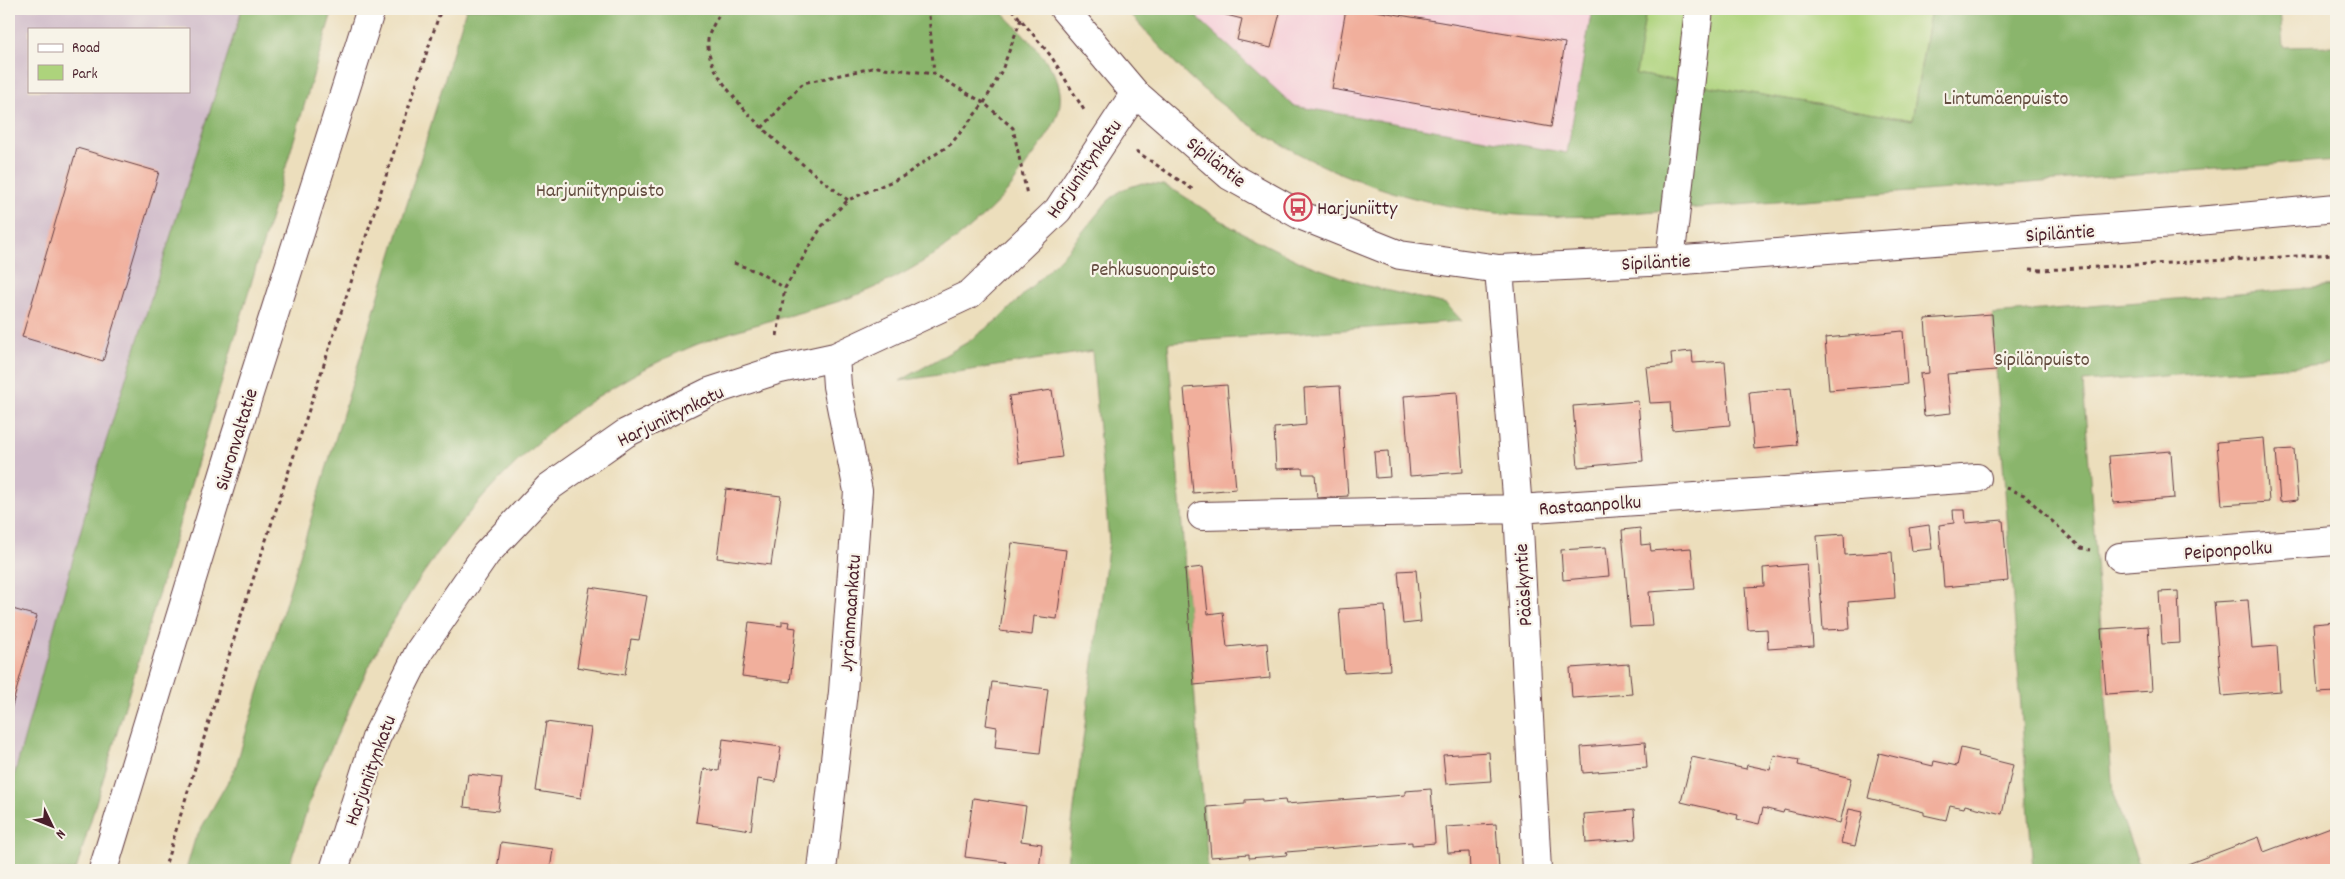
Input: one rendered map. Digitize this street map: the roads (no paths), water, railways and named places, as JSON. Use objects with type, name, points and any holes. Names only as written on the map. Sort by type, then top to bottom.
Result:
[{"type":"street","name":"Siuronvaltatie","points":[[103,870],[233,444],[371,9]]},
{"type":"street","name":"Sipiläntie","points":[[1064,9],[1135,94],[1230,176],[1300,215],[1400,255],[1499,269],[1670,261],[2187,222],[2336,208]]},
{"type":"street","points":[[1670,261],[1699,9]]},
{"type":"street","name":"Harjuniitynkatu","points":[[334,870],[376,738],[420,650],[486,554],[549,488],[626,433],[709,392],[780,369],[835,357],[970,294],[1058,210],[1135,94]]},
{"type":"street","name":"Pääskyntie","points":[[1499,269],[1518,509],[1537,870]]},
{"type":"street","name":"Jyränmaankatu","points":[[822,870],[843,692],[858,490],[837,386],[835,357]]},
{"type":"street","name":"Rastaanpolku","points":[[1202,516],[1518,509],[1977,478]]},
{"type":"street","name":"Peiponpolku","points":[[2120,557],[2336,541]]},
{"type":"place","name":"Harjuniitty","points":[[1298,207]]},
{"type":"park label","name":"Lintumäenpuisto","points":[[2006,97]]},
{"type":"park label","name":"Harjuniitynpuisto","points":[[600,189]]},
{"type":"park label","name":"Pehkusuonpuisto","points":[[1153,268]]},
{"type":"park label","name":"Sipilänpuisto","points":[[2042,358]]}]
